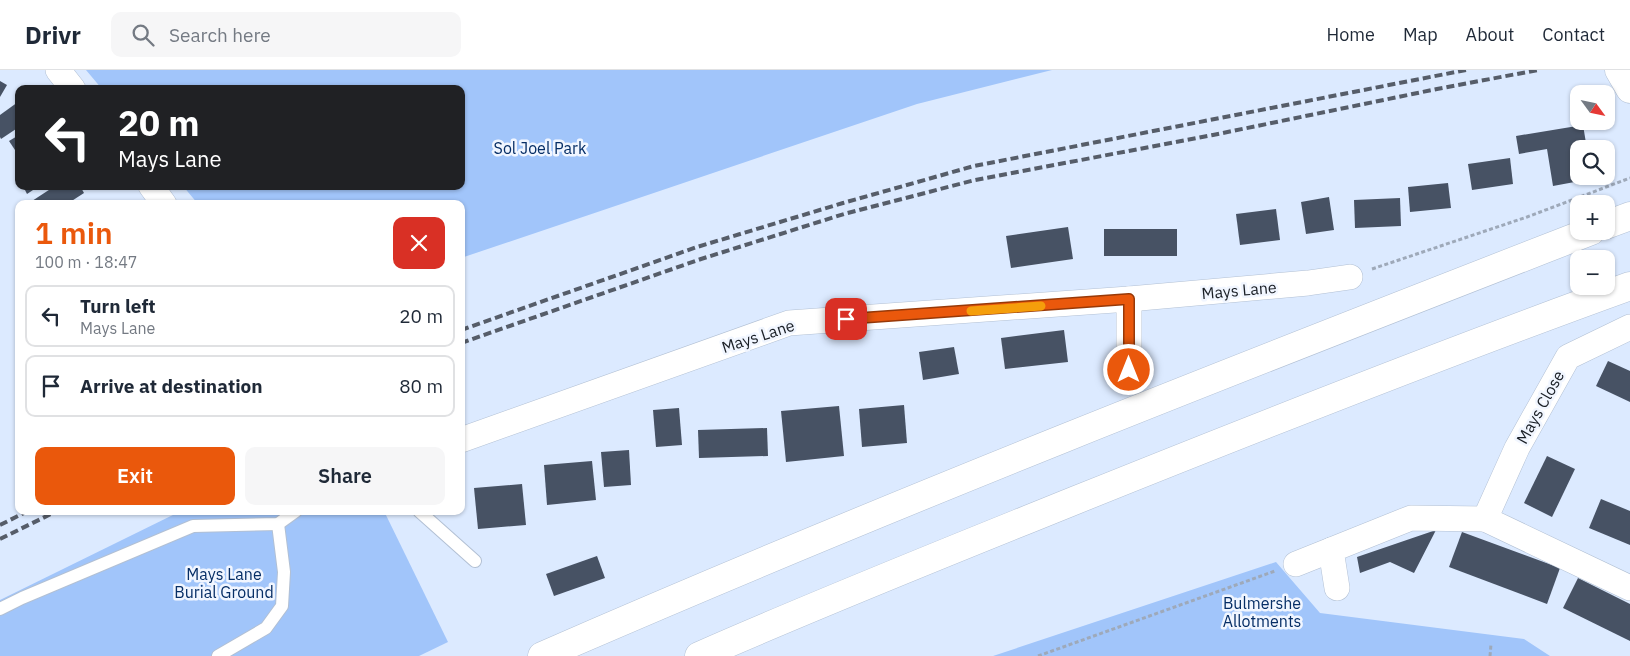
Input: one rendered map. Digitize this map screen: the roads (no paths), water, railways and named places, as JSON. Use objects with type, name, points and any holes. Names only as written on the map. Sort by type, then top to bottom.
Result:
[{"type":"main road","points":[[1619,70],[1630,89]]},
{"type":"main road","points":[[1615,222],[1630,216]]},
{"type":"main road","points":[[542,656],[768,559],[1065,438],[1370,316],[1570,239]]},
{"type":"main road","points":[[699,656],[910,567],[1214,445],[1509,330],[1630,286]]},
{"type":"street","points":[[58,70],[70,85]]},
{"type":"street","name":"Mays Lane","points":[[465,439],[790,323],[1129,299],[1308,284],[1350,277]]},
{"type":"street","points":[[1129,299],[1129,370]]},
{"type":"street","name":"Mays Close","points":[[1485,519],[1517,448],[1568,357],[1630,327]]},
{"type":"street","points":[[1296,564],[1411,518],[1485,519],[1630,588]]},
{"type":"street","points":[[1331,550],[1337,588]]},
{"type":"lane","points":[[0,609],[193,526],[278,524],[290,515]]},
{"type":"lane","points":[[423,515],[475,561]]},
{"type":"lane","points":[[218,656],[266,628],[282,606],[284,572],[278,524]]},
{"type":"railway","points":[[465,329],[697,247],[974,166],[1466,70]]},
{"type":"railway","points":[[465,342],[701,259],[844,214],[975,180],[1538,70]]},
{"type":"railway","points":[[0,525],[20,515]]},
{"type":"railway","points":[[0,539],[49,515]]},
{"type":"park label","name":"Sol Joel Park","points":[[540,148]]},
{"type":"park label","name":"Mays Lane Burial Ground","points":[[224,583]]},
{"type":"park label","name":"Bulmershe Allotments","points":[[1262,612]]}]
